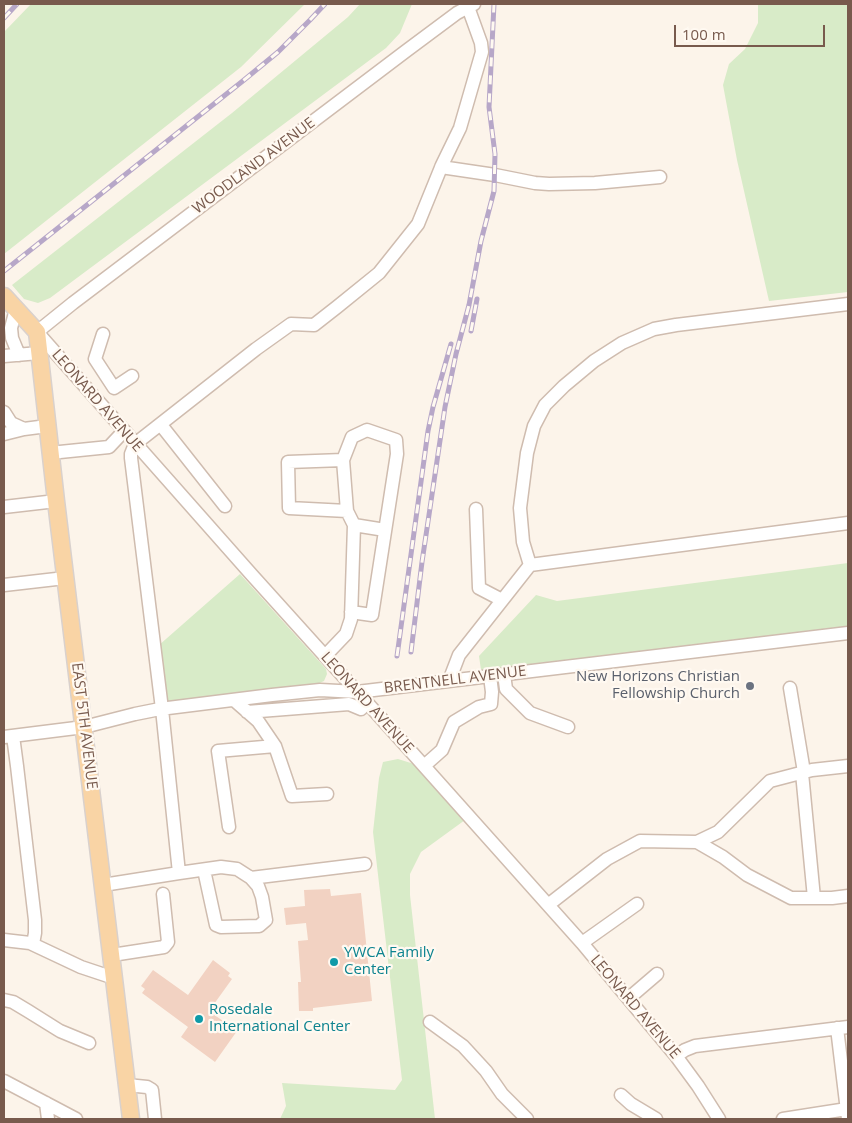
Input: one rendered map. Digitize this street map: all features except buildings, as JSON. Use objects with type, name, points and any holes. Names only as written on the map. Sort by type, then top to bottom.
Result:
[{"type":"main road","name":"LEONARD AVENUE","points":[[4,296],[37,332]]},
{"type":"main road","name":"EAST 5TH AVENUE","points":[[37,332],[131,1119]]},
{"type":"street","points":[[179,873],[162,709],[131,458],[135,444],[291,324],[314,324],[338,307],[378,273],[418,224],[441,167],[460,128],[482,52],[471,6]]},
{"type":"street","name":"WOODLAND AVENUE","points":[[37,332],[374,75],[457,13],[471,6]]},
{"type":"street","points":[[441,167],[542,184],[564,185],[660,177]]},
{"type":"street","points":[[530,565],[523,542],[520,508],[527,453],[534,426],[545,405],[594,361],[622,343],[654,329],[848,304]]},
{"type":"street","points":[[16,309],[11,328],[12,338],[19,355]]},
{"type":"street","name":"LEONARD AVENUE","points":[[37,332],[629,998],[676,1056],[719,1119]]},
{"type":"street","points":[[103,334],[95,359],[114,388],[132,376]]},
{"type":"street","points":[[4,356],[39,353]]},
{"type":"street","points":[[86,388],[106,375]]},
{"type":"street","points":[[4,412],[12,422],[24,429]]},
{"type":"street","points":[[161,425],[225,506]]},
{"type":"street","points":[[4,434],[47,426]]},
{"type":"street","points":[[325,656],[346,634],[351,612],[354,525],[347,511],[343,460],[352,437],[367,430],[396,440],[397,454],[372,615],[351,612]]},
{"type":"street","points":[[50,453],[109,447],[124,431]]},
{"type":"street","points":[[343,460],[288,462],[289,508],[347,511]]},
{"type":"street","points":[[4,507],[56,501]]},
{"type":"street","points":[[476,509],[479,588],[502,600]]},
{"type":"street","points":[[449,681],[459,655],[530,565],[848,523]]},
{"type":"street","points":[[354,525],[385,530]]},
{"type":"street","points":[[4,585],[65,578]]},
{"type":"street","name":"BRENTNELL AVENUE","points":[[8,736],[84,727],[162,709],[234,700],[320,690],[357,692],[848,633]]},
{"type":"street","points":[[504,674],[506,689],[530,714],[568,727]]},
{"type":"street","points":[[424,766],[442,750],[454,722],[479,707],[491,704],[490,676]]},
{"type":"street","points":[[790,688],[803,773],[814,898]]},
{"type":"street","points":[[320,690],[321,706]]},
{"type":"street","points":[[234,700],[258,721],[275,746],[292,796],[327,794]]},
{"type":"street","points":[[247,712],[349,704],[361,709],[367,703]]},
{"type":"street","points":[[8,736],[17,766],[35,920],[33,944]]},
{"type":"street","points":[[229,827],[218,751],[275,746]]},
{"type":"street","points":[[548,906],[607,859],[640,841],[697,842],[718,832],[770,781],[812,770],[848,766]]},
{"type":"street","points":[[697,842],[723,857],[747,875],[792,898],[848,896]]},
{"type":"street","points":[[251,878],[364,864]]},
{"type":"street","points":[[103,885],[204,870],[237,869],[251,878],[258,886],[266,920],[259,926],[221,927],[216,925],[204,870]]},
{"type":"street","points":[[112,955],[164,947],[168,942],[162,894]]},
{"type":"street","points":[[582,944],[637,904]]},
{"type":"street","points":[[4,940],[33,944],[81,967],[114,978]]},
{"type":"street","points":[[629,998],[657,974]]},
{"type":"street","points":[[4,1000],[13,1002],[60,1031],[89,1043]]},
{"type":"street","points":[[430,1022],[463,1046],[486,1071],[502,1094],[528,1119]]},
{"type":"street","points":[[676,1056],[695,1046],[843,1028],[848,1114],[783,1119]]},
{"type":"street","points":[[4,1081],[76,1119]]},
{"type":"street","points":[[127,1085],[147,1087],[152,1090],[155,1119]]},
{"type":"street","points":[[621,1095],[631,1104],[656,1119]]},
{"type":"street","points":[[46,1103],[48,1119]]},
{"type":"green space","points":[[31,4],[305,4],[241,67],[4,254],[4,32]]},
{"type":"green space","points":[[360,4],[412,4],[400,33],[386,48],[50,298],[38,303],[24,299],[12,285],[232,113],[348,17]]},
{"type":"green space","points":[[758,4],[848,4],[848,292],[769,301],[737,160],[723,85],[729,64],[745,49],[758,23]]},
{"type":"green space","points":[[848,563],[848,626],[481,670],[479,656],[536,595],[557,601]]},
{"type":"green space","points":[[240,574],[326,669],[327,674],[324,681],[315,685],[166,702],[158,646]]},
{"type":"green space","points":[[398,759],[414,764],[465,820],[421,852],[410,874],[410,895],[435,1119],[280,1119],[286,1106],[282,1083],[395,1090],[402,1080],[373,832],[379,778],[383,762]]},
{"type":"railway","points":[[4,18],[17,4]]},
{"type":"railway","points":[[4,271],[278,52],[325,4]]},
{"type":"railway","points":[[411,652],[445,407],[469,305],[481,241],[494,191],[495,154],[489,107],[494,4]]},
{"type":"railway","points":[[471,331],[477,299]]},
{"type":"railway","points":[[397,656],[428,431],[451,344]]},
{"type":"place","name":"New Horizons Christian Fellowship Church","points":[[750,686]]},
{"type":"place","name":"YWCA Family Center","points":[[334,962]]},
{"type":"place","name":"Rosedale International Center","points":[[199,1019]]}]
